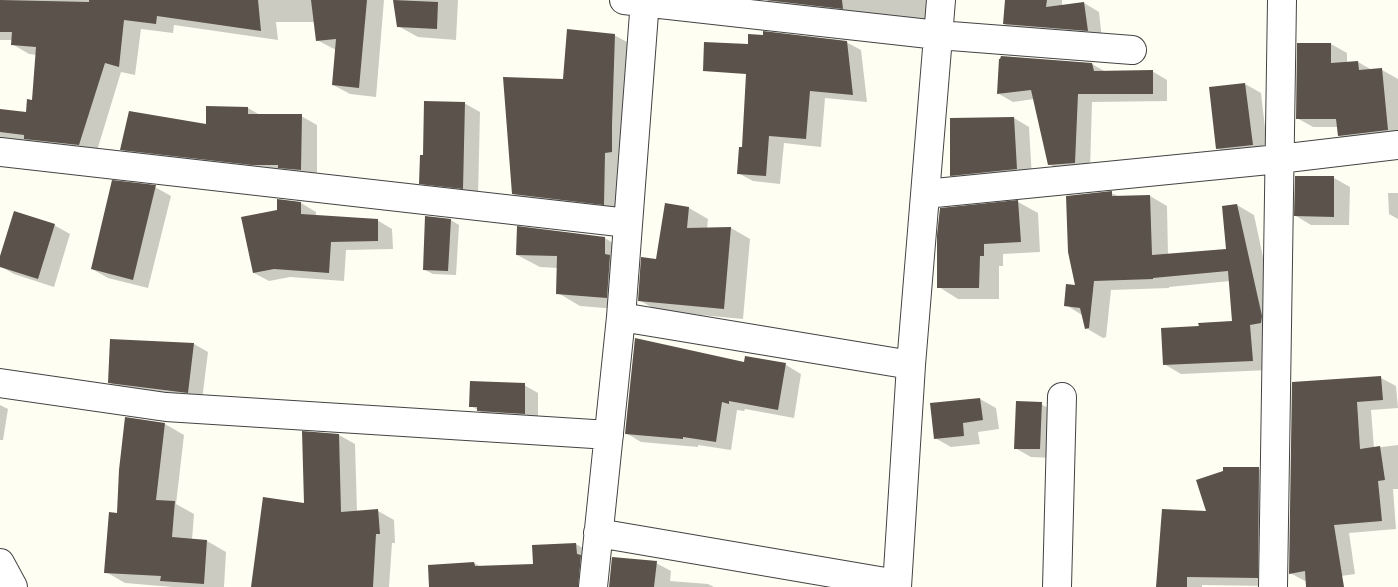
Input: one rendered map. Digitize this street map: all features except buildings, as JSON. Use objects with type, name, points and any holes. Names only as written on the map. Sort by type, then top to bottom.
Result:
[{"type":"street","points":[[598,533],[897,586],[911,365],[941,0]]},
{"type":"street","points":[[1273,587],[1282,0]]},
{"type":"street","points":[[593,587],[621,317],[628,223],[638,1],[938,35],[1132,50]]},
{"type":"street","points":[[925,194],[1279,159],[1398,145]]},
{"type":"street","points":[[0,152],[628,223]]},
{"type":"street","points":[[621,317],[911,365]]},
{"type":"street","points":[[0,383],[166,407],[609,435]]},
{"type":"street","points":[[1057,587],[1062,397]]},
{"type":"street","points":[[0,563],[13,587]]}]
